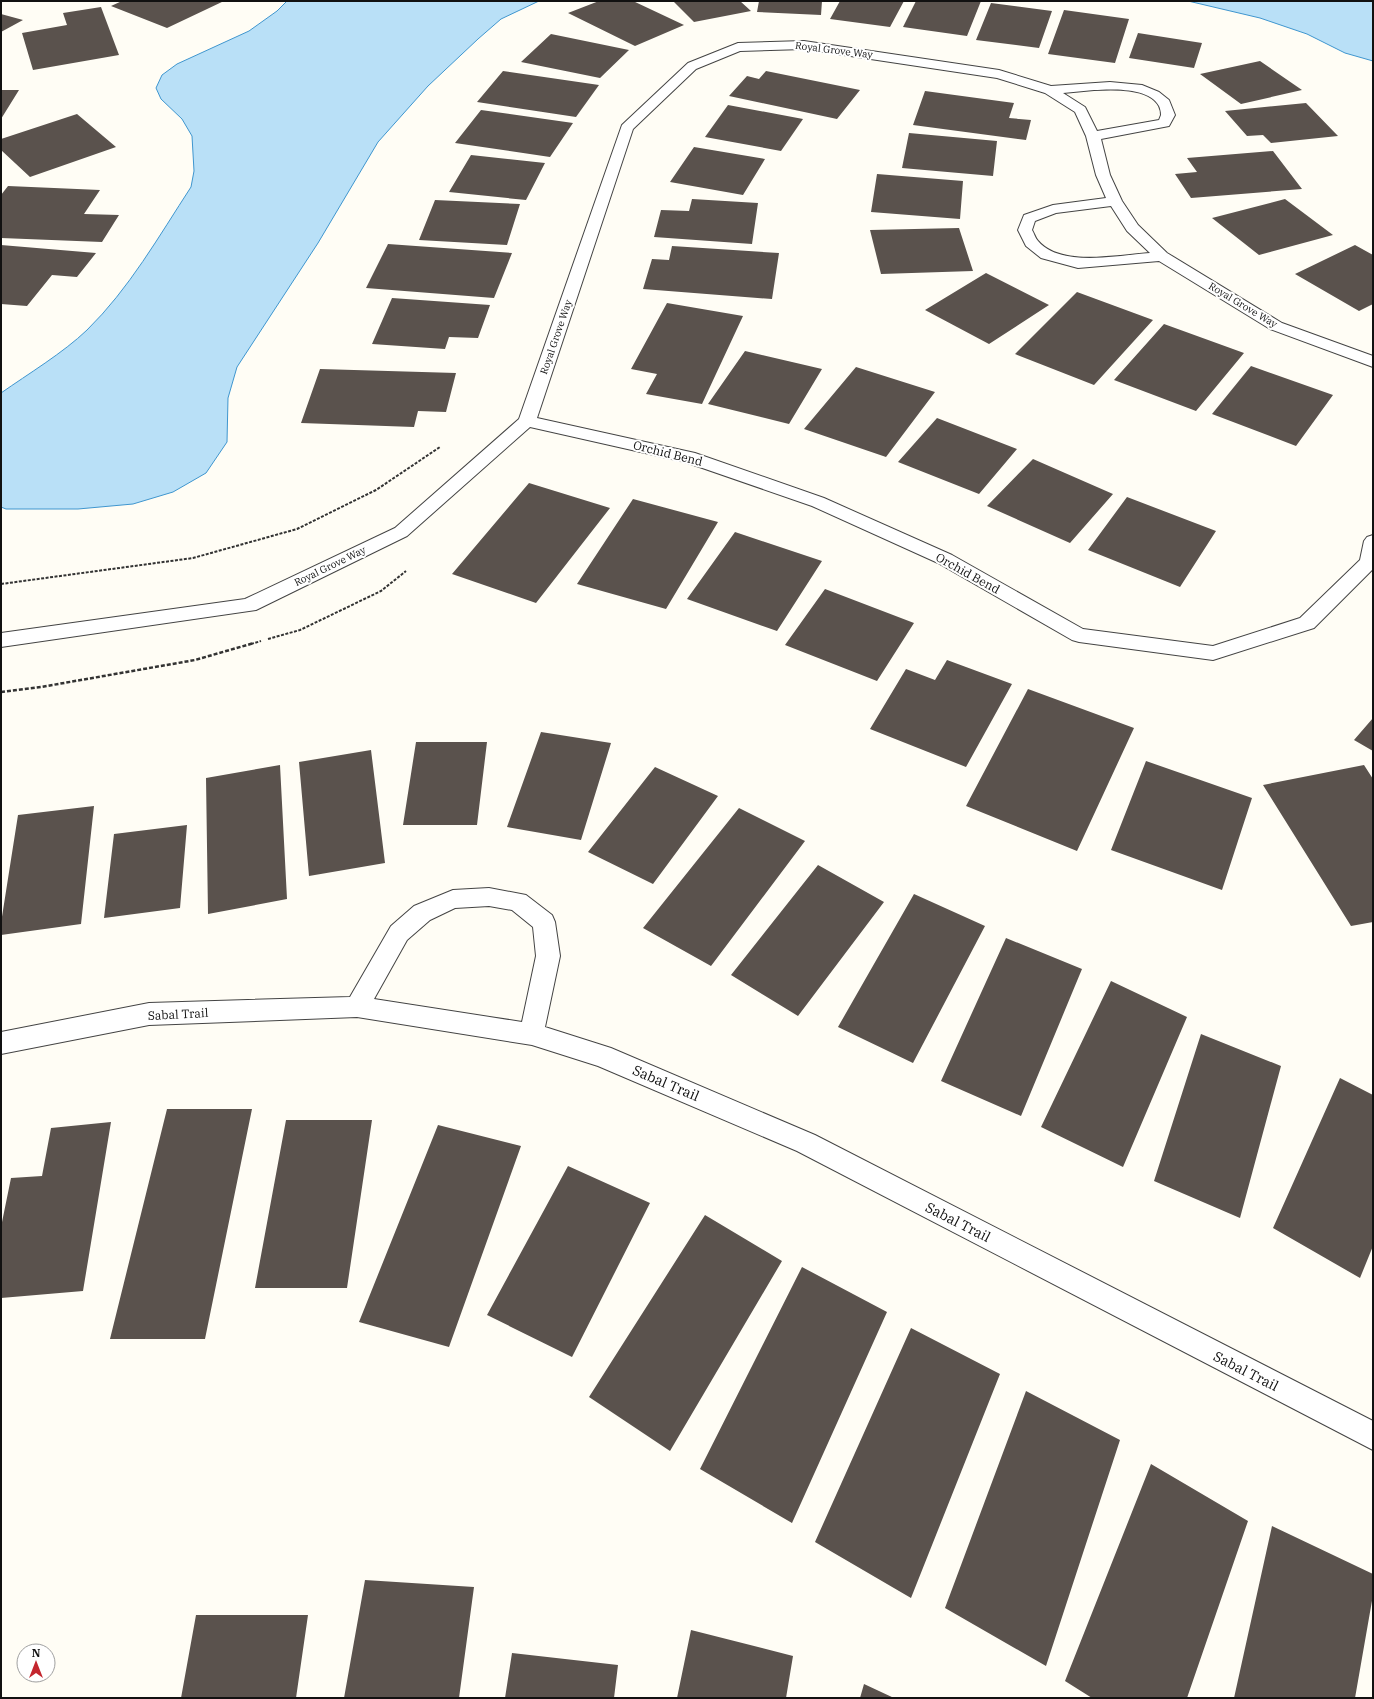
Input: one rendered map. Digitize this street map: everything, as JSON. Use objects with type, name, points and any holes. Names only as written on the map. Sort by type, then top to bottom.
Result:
[{"type":"street","name":"Royal Grove Way","points":[[1,640],[249,605],[401,532],[527,421],[628,128],[692,66],[738,47],[804,45],[999,74],[1050,90],[1080,110],[1093,136],[1103,176],[1115,201],[1132,228],[1162,256],[1276,326],[1373,362]]},
{"type":"street","name":"Royal Grove Way","points":[[1050,90],[1103,85],[1127,86],[1152,93],[1165,104],[1168,115],[1164,123],[1093,136]]},
{"type":"street","points":[[1115,201],[1053,209],[1029,218],[1025,230],[1031,243],[1046,255],[1078,263],[1162,256]]},
{"type":"street","name":"Orchid Bend","points":[[527,421],[689,457],[818,502],[945,559],[1079,635],[1213,653],[1307,623],[1369,562],[1373,541]]},
{"type":"street","points":[[357,1007],[399,933],[422,913],[453,899],[489,897],[518,902],[544,922],[548,956],[532,1034]]},
{"type":"street","name":"Sabal Trail","points":[[1,1042],[149,1014],[357,1007],[532,1034],[602,1056],[806,1143],[1373,1436]]},
{"type":"path","points":[[1,584],[193,558],[297,529],[376,490],[442,445]]},
{"type":"water","points":[[287,1],[539,1],[501,19],[478,39],[428,86],[378,142],[318,243],[237,367],[228,398],[227,442],[206,473],[173,492],[133,504],[78,509],[6,509],[1,507],[1,393],[78,339],[102,314],[143,262],[191,187],[194,171],[192,136],[182,119],[161,99],[156,88],[162,75],[177,64],[249,31],[277,11]]},
{"type":"water","points":[[1188,1],[1373,1],[1373,61],[1345,53],[1307,34],[1260,18]]},
{"type":"building","points":[[122,1],[224,1],[167,28],[111,6]]},
{"type":"building","points":[[599,1],[633,1],[684,25],[635,46],[568,13]]},
{"type":"building","points":[[673,1],[740,1],[751,11],[694,22]]},
{"type":"building","points":[[759,1],[822,1],[821,15],[757,12]]},
{"type":"building","points":[[840,1],[904,1],[890,27],[830,19]]},
{"type":"building","points":[[916,1],[981,1],[967,36],[903,27]]},
{"type":"building","points":[[991,3],[1052,11],[1039,48],[976,40]]},
{"type":"building","points":[[101,7],[119,55],[33,70],[22,33],[67,25],[63,13]]},
{"type":"building","points":[[1064,10],[1129,19],[1115,63],[1048,54]]},
{"type":"building","points":[[1,14],[23,20],[1,32]]},
{"type":"building","points":[[1138,33],[1202,43],[1194,68],[1129,58]]},
{"type":"building","points":[[551,34],[629,50],[600,78],[521,62]]},
{"type":"building","points":[[1260,61],[1302,90],[1241,104],[1200,74]]},
{"type":"building","points":[[503,71],[599,85],[576,117],[477,102]]},
{"type":"building","points":[[766,71],[860,90],[837,119],[729,96],[747,76],[759,79]]},
{"type":"building","points":[[1,90],[19,90],[1,119]]},
{"type":"building","points":[[925,91],[1014,103],[1009,118],[1031,120],[1026,140],[913,125]]},
{"type":"building","points":[[1306,103],[1338,136],[1271,143],[1263,135],[1247,136],[1225,111]]},
{"type":"building","points":[[728,105],[803,119],[781,151],[705,137]]},
{"type":"building","points":[[481,110],[573,123],[550,157],[455,143]]},
{"type":"building","points":[[77,114],[116,147],[30,177],[1,150],[1,139]]},
{"type":"building","points":[[909,133],[997,141],[993,176],[902,168]]},
{"type":"building","points":[[694,147],[765,159],[743,195],[670,182]]},
{"type":"building","points":[[1273,151],[1302,189],[1191,198],[1175,174],[1197,172],[1187,158]]},
{"type":"building","points":[[471,155],[545,163],[526,200],[449,192]]},
{"type":"building","points":[[877,174],[963,181],[960,219],[871,212]]},
{"type":"building","points":[[8,186],[100,190],[84,214],[119,215],[102,242],[1,238],[1,195]]},
{"type":"building","points":[[692,199],[758,203],[752,244],[654,237],[661,210],[689,211]]},
{"type":"building","points":[[1285,199],[1333,235],[1259,255],[1212,218]]},
{"type":"building","points":[[435,200],[520,204],[507,245],[419,240]]},
{"type":"building","points":[[959,228],[973,271],[881,274],[870,230]]},
{"type":"building","points":[[388,244],[512,253],[494,298],[366,288]]},
{"type":"building","points":[[1,245],[96,253],[77,277],[52,275],[27,306],[1,304]]},
{"type":"building","points":[[1355,245],[1373,255],[1373,304],[1359,311],[1295,274]]},
{"type":"building","points":[[672,246],[779,253],[772,299],[643,289],[652,259],[669,260]]},
{"type":"building","points":[[986,273],[1049,305],[989,344],[925,310]]},
{"type":"building","points":[[1077,292],[1153,320],[1094,385],[1015,354]]},
{"type":"building","points":[[392,298],[490,305],[478,338],[449,337],[445,349],[372,344]]},
{"type":"building","points":[[667,303],[743,316],[702,404],[646,394],[657,374],[631,369]]},
{"type":"building","points":[[1164,324],[1244,353],[1196,411],[1114,380]]},
{"type":"building","points":[[745,351],[822,369],[789,424],[708,404]]},
{"type":"building","points":[[1251,366],[1333,395],[1296,446],[1212,414]]},
{"type":"building","points":[[856,367],[935,392],[886,457],[804,429]]},
{"type":"building","points":[[320,369],[456,373],[446,412],[418,411],[414,427],[301,423]]},
{"type":"building","points":[[937,418],[1017,449],[979,494],[898,462]]},
{"type":"building","points":[[1033,459],[1113,494],[1070,543],[987,506]]},
{"type":"building","points":[[529,483],[610,508],[536,603],[452,574]]},
{"type":"building","points":[[1127,497],[1216,531],[1180,587],[1088,550]]},
{"type":"building","points":[[633,499],[718,522],[666,609],[577,584]]},
{"type":"building","points":[[735,532],[822,561],[777,631],[687,599]]},
{"type":"building","points":[[825,589],[914,623],[877,681],[785,645]]},
{"type":"building","points":[[947,660],[1012,684],[966,767],[870,729],[906,669],[935,680]]},
{"type":"building","points":[[1028,689],[1134,728],[1077,851],[966,806]]},
{"type":"building","points":[[1373,718],[1373,751],[1354,740]]},
{"type":"building","points":[[541,732],[611,743],[581,840],[507,827]]},
{"type":"building","points":[[416,742],[487,742],[477,825],[403,825]]},
{"type":"building","points":[[371,750],[385,863],[309,876],[299,762]]},
{"type":"building","points":[[1146,761],[1252,798],[1222,890],[1111,850]]},
{"type":"building","points":[[280,765],[287,899],[208,914],[206,778]]},
{"type":"building","points":[[1364,765],[1373,779],[1373,922],[1351,926],[1263,785]]},
{"type":"building","points":[[655,767],[718,796],[653,884],[588,852]]},
{"type":"building","points":[[94,806],[81,924],[1,935],[1,923],[18,815]]},
{"type":"building","points":[[739,808],[805,841],[711,966],[643,928]]},
{"type":"building","points":[[187,825],[180,908],[104,918],[114,834]]},
{"type":"building","points":[[818,865],[884,902],[798,1016],[731,975]]},
{"type":"building","points":[[914,894],[985,926],[913,1063],[838,1027]]},
{"type":"building","points":[[1006,938],[1082,969],[1021,1116],[941,1081]]},
{"type":"building","points":[[1111,981],[1187,1017],[1123,1167],[1041,1127]]},
{"type":"building","points":[[1201,1034],[1281,1066],[1240,1218],[1154,1181]]},
{"type":"building","points":[[1340,1078],[1373,1095],[1373,1246],[1360,1278],[1273,1228]]},
{"type":"building","points":[[167,1109],[252,1109],[205,1339],[110,1339]]},
{"type":"building","points":[[286,1120],[372,1120],[347,1288],[255,1288]]},
{"type":"building","points":[[111,1122],[83,1291],[1,1298],[1,1227],[11,1178],[42,1176],[51,1128]]},
{"type":"building","points":[[438,1125],[521,1146],[449,1347],[359,1322]]},
{"type":"building","points":[[568,1166],[650,1203],[572,1357],[487,1315]]},
{"type":"building","points":[[705,1215],[782,1261],[670,1451],[589,1397]]},
{"type":"building","points":[[802,1267],[887,1312],[792,1523],[700,1469]]},
{"type":"building","points":[[911,1328],[1000,1374],[911,1598],[815,1542]]},
{"type":"building","points":[[1026,1391],[1120,1440],[1046,1666],[945,1608]]},
{"type":"building","points":[[1151,1464],[1248,1521],[1187,1698],[1092,1698],[1065,1681]]},
{"type":"building","points":[[1272,1526],[1373,1574],[1373,1595],[1355,1698],[1234,1698]]},
{"type":"building","points":[[365,1580],[474,1587],[459,1698],[344,1698]]},
{"type":"building","points":[[196,1615],[308,1615],[296,1698],[181,1698]]},
{"type":"building","points":[[691,1630],[793,1656],[786,1698],[677,1698]]},
{"type":"building","points":[[512,1653],[618,1665],[614,1698],[505,1698]]},
{"type":"building","points":[[864,1684],[894,1698],[860,1698]]}]
